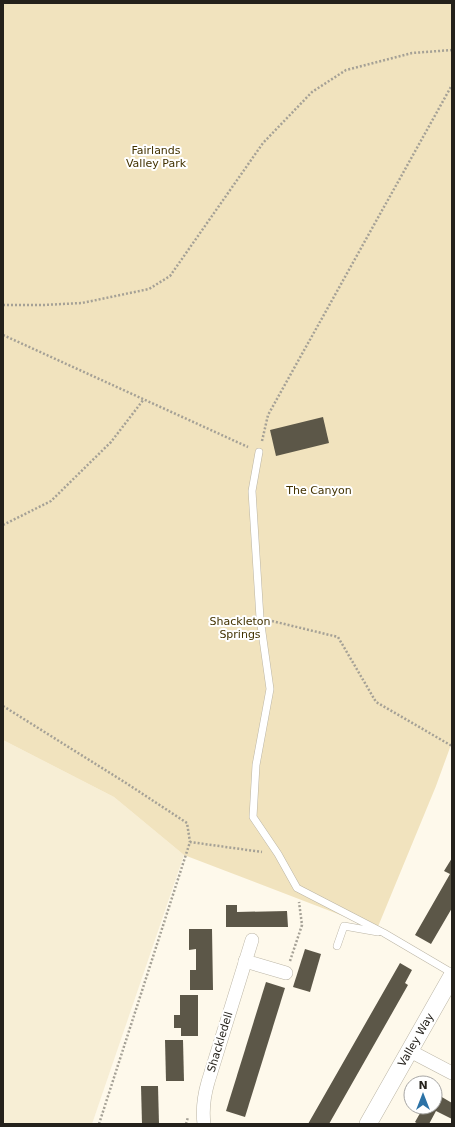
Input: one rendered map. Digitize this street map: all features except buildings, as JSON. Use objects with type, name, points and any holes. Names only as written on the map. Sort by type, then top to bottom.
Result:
[{"type":"street","name":"Shackledell","points":[[204,1124],[202,1113],[203,1101],[252,940]]},
{"type":"street","points":[[246,961],[286,973]]},
{"type":"street","name":"Valley Way","points":[[368,1124],[452,976]]},
{"type":"street","points":[[410,1051],[452,1073]]},
{"type":"lane","points":[[259,452],[252,491],[260,618],[270,689],[256,765],[253,817],[278,854],[297,888],[384,933],[452,973]]},
{"type":"lane","points":[[337,946],[344,926],[384,933]]},
{"type":"path","points":[[3,304],[43,305],[82,303],[149,289],[170,276],[263,143],[312,92],[346,70],[412,53],[452,50]]},
{"type":"path","points":[[3,335],[259,452],[268,415],[452,85]]},
{"type":"path","points":[[3,525],[51,500],[111,442],[144,399]]},
{"type":"path","points":[[260,618],[338,637],[376,702],[452,746]]},
{"type":"path","points":[[3,706],[187,823],[190,842],[99,1124]]},
{"type":"path","points":[[190,842],[278,854]]},
{"type":"path","points":[[286,973],[302,925],[297,888]]},
{"type":"shaded area","points":[[3,740],[114,797],[184,855],[92,1124],[3,1124]]},
{"type":"green space","name":"Shackleton Springs","points":[[3,3],[452,3],[452,742],[436,786],[377,929],[184,855],[114,797],[3,740]]},
{"type":"park label","name":"Fairlands Valley Park","points":[[156,156]]},
{"type":"park label","name":"The Canyon","points":[[319,490]]}]
